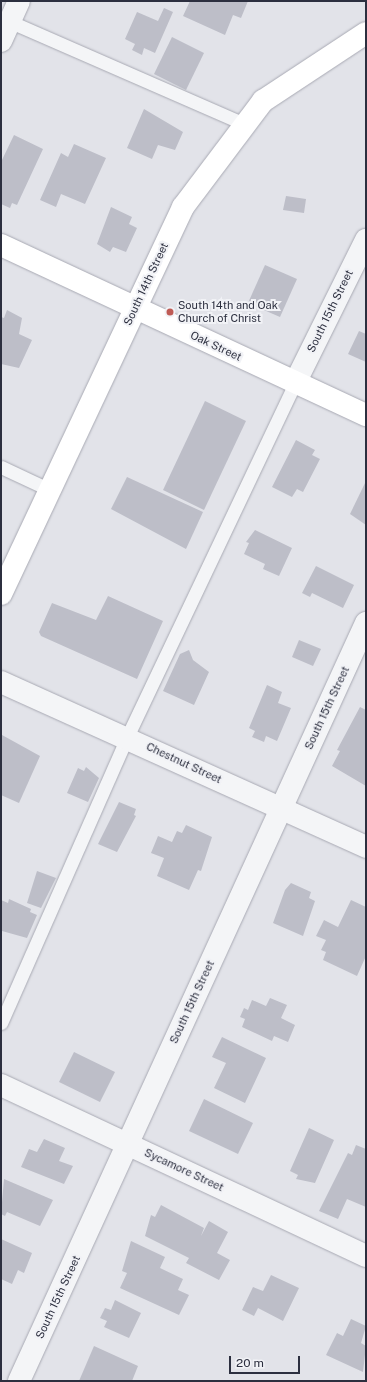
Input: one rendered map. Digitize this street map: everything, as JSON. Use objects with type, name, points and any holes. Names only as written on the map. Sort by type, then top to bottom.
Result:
[{"type":"main road","name":"South 14th Street","points":[[1,594],[134,308],[183,207],[244,124],[263,102],[366,33]]},
{"type":"main road","name":"Oak Street","points":[[1,245],[366,415]]},
{"type":"street","points":[[1,41],[6,19],[19,1]]},
{"type":"street","name":"South 15th Street","points":[[295,383],[366,240]]},
{"type":"street","name":"South 15th Street","points":[[19,1381],[364,631]]},
{"type":"street","name":"Chestnut Street","points":[[1,682],[127,737],[366,847]]},
{"type":"street","name":"Sycamore Street","points":[[1,1085],[366,1256]]},
{"type":"lane","points":[[6,19],[244,124]]},
{"type":"lane","points":[[1,1023],[127,737],[295,383]]},
{"type":"lane","points":[[1,467],[50,490]]},
{"type":"building","points":[[190,1],[248,1],[241,18],[233,15],[225,35],[183,16]]},
{"type":"building","points":[[164,8],[173,12],[155,53],[144,48],[142,55],[132,50],[135,44],[125,39],[137,12],[158,21]]},
{"type":"building","points":[[172,37],[204,53],[186,90],[154,74]]},
{"type":"building","points":[[144,109],[183,132],[175,150],[158,145],[152,159],[127,148]]},
{"type":"building","points":[[14,135],[43,149],[17,205],[12,203],[10,208],[1,204],[1,162]]},
{"type":"building","points":[[74,144],[106,158],[85,204],[61,194],[56,207],[40,200],[61,153],[68,157]]},
{"type":"building","points":[[286,196],[306,199],[304,213],[283,210]]},
{"type":"building","points":[[111,207],[132,217],[129,224],[137,228],[126,252],[113,247],[110,252],[97,244]]},
{"type":"building","points":[[265,265],[297,279],[280,317],[248,303]]},
{"type":"building","points":[[7,310],[22,318],[19,334],[32,340],[19,368],[1,364],[1,317],[4,318]]},
{"type":"building","points":[[359,331],[366,334],[366,362],[348,354]]},
{"type":"building","points":[[205,401],[246,421],[204,510],[163,490]]},
{"type":"building","points":[[296,440],[315,450],[312,455],[320,459],[303,492],[297,489],[292,497],[272,487]]},
{"type":"building","points":[[127,477],[203,512],[186,549],[111,509]]},
{"type":"building","points":[[366,481],[366,525],[350,514]]},
{"type":"building","points":[[255,530],[292,548],[279,576],[263,569],[265,564],[244,554],[249,543],[246,542]]},
{"type":"building","points":[[316,566],[354,585],[343,608],[312,593],[310,597],[302,593]]},
{"type":"building","points":[[108,596],[163,621],[137,679],[41,636],[39,632],[52,603],[96,620]]},
{"type":"building","points":[[299,640],[321,649],[313,666],[292,657]]},
{"type":"building","points":[[189,650],[193,660],[209,672],[194,705],[163,691],[180,654]]},
{"type":"building","points":[[267,685],[282,692],[278,703],[291,708],[277,741],[266,736],[264,742],[252,737],[255,731],[249,728]]},
{"type":"building","points":[[360,707],[366,710],[366,786],[332,766],[340,751],[337,750]]},
{"type":"building","points":[[2,735],[40,756],[19,803],[1,795]]},
{"type":"building","points":[[86,767],[99,778],[88,802],[67,793],[78,768],[84,771]]},
{"type":"building","points":[[119,802],[136,809],[134,815],[136,816],[117,852],[98,844]]},
{"type":"building","points":[[186,825],[212,837],[201,871],[198,870],[189,890],[157,876],[164,858],[151,853],[158,836],[172,842],[177,831],[182,833]]},
{"type":"building","points":[[37,871],[56,878],[41,908],[27,903]]},
{"type":"building","points":[[291,883],[311,892],[309,898],[315,901],[303,936],[273,923],[285,890]]},
{"type":"building","points":[[9,899],[31,909],[30,912],[37,915],[27,938],[2,931],[1,900],[8,903]]},
{"type":"building","points":[[351,900],[366,907],[366,956],[357,976],[323,960],[326,952],[321,950],[326,940],[316,936],[324,920],[338,927]]},
{"type":"building","points":[[270,998],[287,1005],[281,1018],[295,1025],[288,1042],[274,1036],[272,1041],[242,1027],[245,1019],[240,1017],[244,1008],[248,1010],[252,1000],[266,1006]]},
{"type":"building","points":[[222,1037],[266,1058],[245,1103],[214,1088],[226,1063],[212,1057]]},
{"type":"building","points":[[74,1052],[115,1072],[100,1102],[59,1082]]},
{"type":"building","points":[[204,1099],[253,1123],[238,1154],[189,1131]]},
{"type":"building","points":[[309,1128],[334,1140],[315,1183],[296,1179],[298,1175],[290,1171]]},
{"type":"building","points":[[44,1139],[65,1148],[59,1161],[73,1166],[64,1184],[21,1167],[29,1149],[37,1152]]},
{"type":"building","points":[[356,1145],[366,1149],[366,1207],[347,1199],[338,1219],[319,1211],[348,1153],[352,1155]]},
{"type":"building","points":[[4,1179],[53,1200],[40,1226],[7,1212],[5,1216],[1,1214]]},
{"type":"building","points":[[161,1205],[204,1228],[201,1236],[209,1221],[228,1232],[217,1253],[230,1260],[219,1280],[186,1263],[189,1258],[145,1236],[151,1215],[155,1217]]},
{"type":"building","points":[[1,1239],[32,1253],[24,1273],[18,1270],[12,1284],[1,1279]]},
{"type":"building","points":[[131,1241],[165,1257],[160,1268],[183,1279],[178,1290],[189,1295],[179,1315],[120,1288],[127,1273],[122,1271]]},
{"type":"building","points":[[271,1275],[299,1288],[283,1321],[258,1308],[254,1316],[242,1310],[253,1287],[263,1291]]},
{"type":"building","points":[[115,1300],[141,1313],[129,1338],[104,1327],[107,1321],[100,1318],[105,1308],[111,1310]]},
{"type":"building","points":[[351,1319],[366,1326],[361,1343],[366,1346],[363,1372],[326,1355],[337,1333],[343,1336]]},
{"type":"building","points":[[94,1346],[138,1366],[132,1381],[79,1381]]},
{"type":"place","name":"South 14th and Oak Church of Christ","points":[[170,312]]}]
